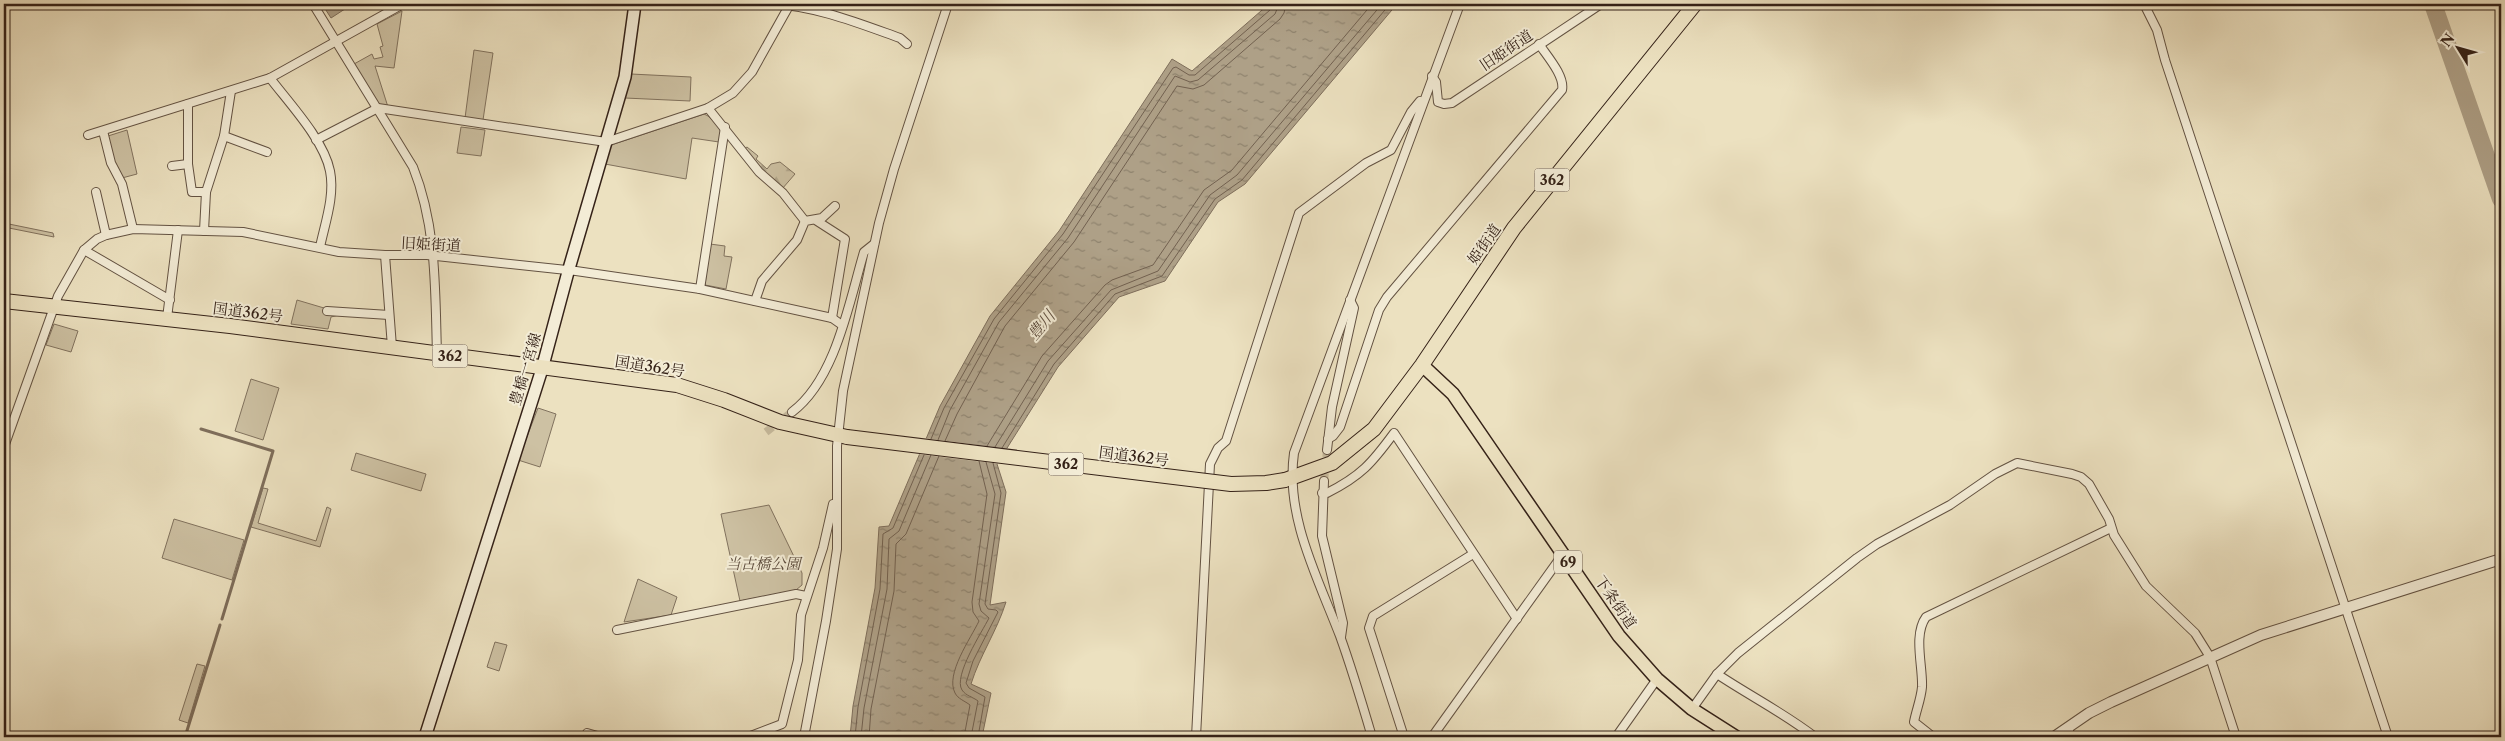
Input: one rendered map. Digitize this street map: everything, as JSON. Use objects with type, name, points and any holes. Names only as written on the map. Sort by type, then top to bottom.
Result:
[{"type":"highway","name":"姫街道","points":[[1289,479],[1332,463],[1362,441],[1374,428],[1422,365],[1520,221],[1695,4]]},
{"type":"highway","name":"国道362号","points":[[4,300],[56,308],[167,318],[392,347],[542,369],[677,385],[724,400],[780,422],[843,436],[1231,484],[1266,484],[1289,479]]},
{"type":"main road","name":"豊橋一宮線","points":[[425,737],[542,369],[624,77],[635,4]]},
{"type":"main road","name":"下条街道","points":[[1422,365],[1452,394],[1619,636],[1657,679],[1692,709],[1736,737]]},
{"type":"street","points":[[313,4],[378,108],[413,167],[420,183],[435,256],[437,354]]},
{"type":"street","points":[[88,135],[270,78],[403,4]]},
{"type":"street","points":[[772,4],[790,4],[837,16],[900,38],[907,44]]},
{"type":"street","points":[[316,140],[378,108],[606,142],[708,108],[721,101],[743,84],[790,4]]},
{"type":"street","points":[[804,737],[826,622],[836,549],[837,490],[843,436],[843,391],[874,244],[894,169],[948,4]]},
{"type":"street","points":[[1372,737],[1341,637],[1307,551],[1289,479],[1294,453],[1424,97],[1460,4]]},
{"type":"street","name":"旧姫街道","points":[[1432,76],[1436,82],[1438,102],[1444,104],[1452,103],[1601,4]]},
{"type":"street","points":[[2144,4],[2157,30],[2168,70],[2347,607],[2388,737]]},
{"type":"street","points":[[1328,438],[1333,436],[1340,426],[1379,310],[1387,297],[1562,90],[1563,84],[1539,44]]},
{"type":"street","points":[[270,78],[316,140],[330,170],[332,183],[329,208],[320,247]]},
{"type":"street","points":[[204,231],[206,192],[224,136],[230,91]]},
{"type":"street","points":[[1196,737],[1210,464],[1218,448],[1226,441],[1299,213],[1366,163],[1391,150],[1411,112],[1424,97]]},
{"type":"street","points":[[188,104],[188,164],[192,192],[206,192]]},
{"type":"street","points":[[708,108],[759,172],[783,193],[805,221]]},
{"type":"street","points":[[700,289],[725,127]]},
{"type":"street","points":[[103,131],[111,164],[122,184],[134,229]]},
{"type":"street","points":[[224,136],[267,152]]},
{"type":"street","points":[[172,166],[188,164]]},
{"type":"street","points":[[96,192],[106,235]]},
{"type":"street","points":[[805,221],[817,220],[835,206]]},
{"type":"street","points":[[817,220],[846,239],[832,318]]},
{"type":"street","points":[[755,301],[762,281],[797,240],[805,221]]},
{"type":"street","name":"旧姫街道","points":[[4,448],[56,308],[58,296],[84,250],[97,239],[106,235],[134,229],[243,232],[339,252],[435,256],[700,289],[832,318],[842,325]]},
{"type":"street","points":[[167,318],[178,230]]},
{"type":"street","points":[[792,412],[804,403],[820,381],[842,325],[864,252],[874,244]]},
{"type":"street","points":[[84,250],[170,300]]},
{"type":"street","points":[[385,255],[392,347]]},
{"type":"street","points":[[1326,450],[1332,408],[1354,308],[1350,300]]},
{"type":"street","points":[[327,311],[389,315]]},
{"type":"street","points":[[1322,493],[1326,493],[1357,477],[1394,433],[1517,619]]},
{"type":"street","points":[[1692,709],[1717,674],[1738,653],[1877,544],[1950,505],[1995,474],[2017,463],[2081,477],[2090,484],[2112,528],[2146,586],[2195,633],[2210,657],[2236,737]]},
{"type":"street","points":[[1324,481],[1322,493],[1322,536],[1343,623],[1341,637]]},
{"type":"street","points":[[748,737],[782,724],[798,660],[801,614],[823,548],[837,490]]},
{"type":"street","points":[[1933,737],[1914,722],[1922,689],[1920,636],[1922,623],[1926,617],[2112,528]]},
{"type":"street","points":[[1404,737],[1369,628],[1373,616],[1474,554]]},
{"type":"street","points":[[1432,737],[1517,619],[1557,559],[1563,554]]},
{"type":"street","points":[[2054,737],[2069,733],[2111,702],[2261,635],[2501,558]]},
{"type":"street","points":[[617,630],[796,594],[806,596]]},
{"type":"street","points":[[1717,674],[1750,696],[1788,716],[1814,737]]},
{"type":"street","points":[[1616,737],[1657,679]]},
{"type":"street","points":[[587,733],[601,737]]},
{"type":"green space","points":[[402,11],[394,68],[375,66],[388,107],[380,106],[354,64],[372,54],[374,59],[383,57],[380,47],[383,46],[377,24]]},
{"type":"green space","points":[[474,50],[493,53],[483,120],[465,118]]},
{"type":"green space","points":[[631,74],[691,77],[690,101],[625,98]]},
{"type":"green space","points":[[704,114],[721,129],[719,142],[692,138],[686,179],[605,164],[611,145]]},
{"type":"green space","points":[[461,127],[485,130],[481,156],[457,153]]},
{"type":"green space","points":[[127,130],[137,174],[122,178],[114,162],[108,136]]},
{"type":"green space","points":[[747,147],[758,156],[756,159],[767,169],[771,164],[780,162],[795,174],[782,189],[760,170],[744,149]]},
{"type":"green space","points":[[4,223],[53,233],[54,237],[4,227]]},
{"type":"green space","points":[[710,244],[725,246],[724,256],[732,257],[726,289],[705,285]]},
{"type":"green space","points":[[297,300],[324,308],[324,313],[343,314],[331,317],[328,329],[291,324]]},
{"type":"green space","points":[[54,324],[78,331],[71,352],[46,345]]},
{"type":"green space","points":[[251,379],[279,388],[263,440],[235,431]]},
{"type":"green space","points":[[538,408],[556,414],[540,467],[518,460]]},
{"type":"green space","points":[[356,453],[426,474],[421,491],[351,470]]},
{"type":"green space","points":[[263,488],[268,489],[258,523],[316,541],[327,507],[331,509],[320,547],[251,527]]},
{"type":"green space","name":"当古橋公園","points":[[769,505],[802,573],[802,585],[796,590],[740,601],[721,514]]},
{"type":"green space","points":[[174,519],[244,540],[232,580],[162,558]]},
{"type":"green space","points":[[638,579],[677,597],[671,615],[624,622]]},
{"type":"green space","points":[[495,642],[507,645],[499,671],[487,667]]},
{"type":"green space","points":[[197,664],[205,666],[188,723],[179,720]]},
{"type":"water","points":[[322,4],[346,4],[348,7],[331,18]]},
{"type":"water","name":"豊川","points":[[1269,4],[1397,4],[1245,184],[1218,202],[1165,281],[1119,297],[1058,367],[997,464],[1006,492],[990,605],[1006,602],[971,684],[991,693],[982,737],[850,737],[853,706],[875,588],[879,527],[889,526],[940,406],[990,316],[1059,231],[1172,59],[1192,71]]},
{"type":"pier","points":[[924,438],[1010,449],[1000,464],[917,454]]},
{"type":"waterway","points":[[2433,4],[2501,199]]},
{"type":"waterway","points":[[201,429],[273,451],[222,619]]},
{"type":"waterway","points":[[185,737],[220,625]]},
{"type":"tunnel","points":[[766,432],[792,412]]},
{"type":"tunnel","points":[[1324,481],[1327,450]]}]
